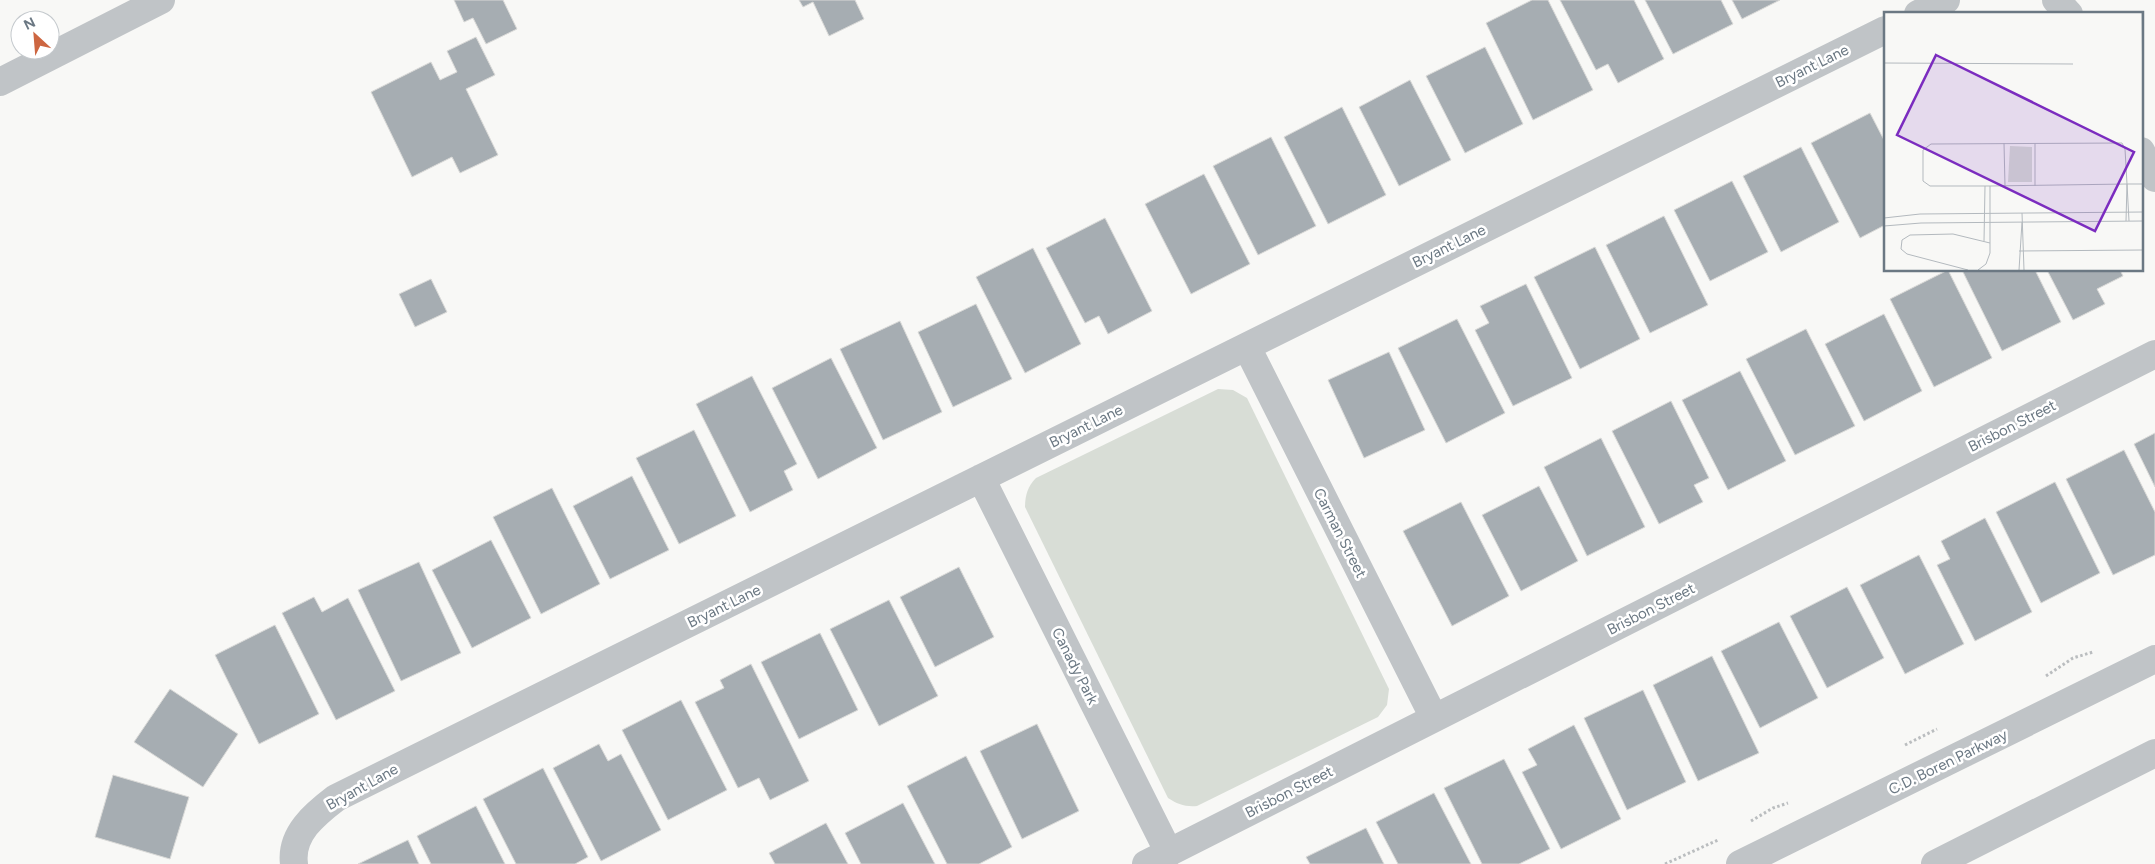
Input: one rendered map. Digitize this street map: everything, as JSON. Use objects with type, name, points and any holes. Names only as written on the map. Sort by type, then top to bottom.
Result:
[{"type":"street","points":[[0,82],[161,0]]},
{"type":"street","points":[[1922,12],[1946,0]]},
{"type":"street","points":[[2056,0],[2067,12]]},
{"type":"street","name":"Bryant Lane","points":[[294,864],[298,836],[314,815],[336,798],[1884,30]]},
{"type":"street","points":[[2142,154],[2155,178]]},
{"type":"street","name":"Carman Street","points":[[1247,347],[1434,718]]},
{"type":"street","name":"Brisbon Street","points":[[1157,858],[2155,354]]},
{"type":"street","name":"Canady Park","points":[[981,478],[1157,858]]},
{"type":"street","name":"C.D. Boren Parkway","points":[[1740,864],[2155,659]]},
{"type":"street","points":[[1935,864],[2155,753]]},
{"type":"shaded area","points":[[1218,389],[1233,390],[1247,398],[1389,689],[1387,705],[1378,717],[1197,806],[1189,806],[1168,798],[1025,507],[1025,503],[1029,488],[1036,478]]},
{"type":"building","points":[[454,0],[503,0],[517,29],[486,44],[473,18],[464,22]]},
{"type":"building","points":[[799,0],[855,0],[864,19],[829,36],[813,2],[803,7]]},
{"type":"building","points":[[1532,0],[1548,0],[1593,90],[1533,120],[1486,23]]},
{"type":"building","points":[[1560,0],[1634,0],[1664,59],[1618,83],[1608,64],[1596,70]]},
{"type":"building","points":[[1645,0],[1721,0],[1733,24],[1673,54]]},
{"type":"building","points":[[1732,0],[1780,0],[1742,19]]},
{"type":"building","points":[[476,37],[495,75],[466,89],[498,155],[460,173],[452,157],[412,177],[371,92],[431,62],[440,80],[457,72],[447,51]]},
{"type":"building","points":[[1485,47],[1523,124],[1465,153],[1426,76]]},
{"type":"building","points":[[1410,80],[1451,160],[1399,186],[1359,107]]},
{"type":"building","points":[[1342,107],[1386,195],[1328,224],[1284,137]]},
{"type":"building","points":[[1870,113],[1884,140],[1884,226],[1860,238],[1811,143]]},
{"type":"building","points":[[1271,137],[1316,226],[1258,255],[1213,166]]},
{"type":"building","points":[[1801,147],[1839,222],[1781,252],[1743,176]]},
{"type":"building","points":[[1204,174],[1250,264],[1191,294],[1145,204]]},
{"type":"building","points":[[1732,181],[1768,252],[1710,281],[1674,210]]},
{"type":"building","points":[[1664,216],[1708,305],[1650,333],[1606,245]]},
{"type":"building","points":[[1105,218],[1152,311],[1108,334],[1099,316],[1085,323],[1046,248]]},
{"type":"building","points":[[1595,247],[1640,339],[1580,369],[1534,277]]},
{"type":"building","points":[[1033,248],[1081,344],[1025,373],[976,277]]},
{"type":"building","points":[[1948,271],[1992,358],[1934,387],[1890,299]]},
{"type":"building","points":[[1962,271],[2036,271],[2061,322],[2002,351]]},
{"type":"building","points":[[2048,271],[2120,271],[2123,276],[2097,289],[2105,304],[2073,320]]},
{"type":"building","points":[[431,279],[447,312],[415,327],[399,294]]},
{"type":"building","points":[[1526,284],[1572,378],[1513,406],[1475,330],[1489,323],[1480,306]]},
{"type":"building","points":[[976,304],[1012,379],[953,407],[918,332]]},
{"type":"building","points":[[1884,314],[1922,391],[1864,421],[1825,344]]},
{"type":"building","points":[[1457,319],[1505,413],[1446,443],[1398,348]]},
{"type":"building","points":[[900,321],[942,412],[883,440],[840,349]]},
{"type":"building","points":[[1806,329],[1855,426],[1795,455],[1746,359]]},
{"type":"building","points":[[1389,352],[1425,430],[1364,458],[1328,380]]},
{"type":"building","points":[[831,358],[877,448],[818,479],[772,388]]},
{"type":"building","points":[[1740,371],[1786,461],[1728,490],[1682,400]]},
{"type":"building","points":[[752,376],[797,464],[784,471],[793,490],[750,512],[696,404]]},
{"type":"building","points":[[1671,401],[1709,478],[1694,485],[1703,502],[1659,524],[1612,431]]},
{"type":"building","points":[[694,430],[736,516],[679,544],[636,458]]},
{"type":"building","points":[[2155,433],[2155,487],[2134,444]]},
{"type":"building","points":[[1601,438],[1645,527],[1587,556],[1544,467]]},
{"type":"building","points":[[2124,450],[2155,512],[2155,555],[2113,575],[2066,479]]},
{"type":"building","points":[[632,476],[669,550],[610,579],[573,506]]},
{"type":"building","points":[[2055,482],[2100,573],[2041,603],[1996,512]]},
{"type":"building","points":[[1539,486],[1578,561],[1521,591],[1482,515]]},
{"type":"building","points":[[552,488],[600,584],[541,614],[493,517]]},
{"type":"building","points":[[1461,502],[1509,596],[1452,626],[1403,531]]},
{"type":"building","points":[[1985,518],[2032,612],[1975,641],[1937,565],[1950,559],[1941,541]]},
{"type":"building","points":[[491,540],[531,618],[472,648],[432,570]]},
{"type":"building","points":[[1919,555],[1964,644],[1905,674],[1860,585]]},
{"type":"building","points":[[419,562],[461,653],[401,681],[358,590]]},
{"type":"building","points":[[959,567],[994,637],[935,667],[900,597]]},
{"type":"building","points":[[1847,587],[1884,658],[1827,688],[1790,616]]},
{"type":"building","points":[[314,597],[322,612],[348,598],[395,691],[336,720],[282,613]]},
{"type":"building","points":[[889,600],[938,696],[879,726],[830,629]]},
{"type":"building","points":[[1779,622],[1818,698],[1760,728],[1721,651]]},
{"type":"building","points":[[275,625],[319,714],[259,744],[215,655]]},
{"type":"building","points":[[820,633],[858,710],[799,739],[761,662]]},
{"type":"building","points":[[1712,656],[1759,753],[1698,781],[1653,685]]},
{"type":"building","points":[[751,664],[809,781],[770,800],[759,778],[738,788],[695,702],[724,688],[720,680]]},
{"type":"building","points":[[170,689],[238,734],[203,787],[134,742]]},
{"type":"building","points":[[1643,690],[1686,782],[1627,810],[1584,718]]},
{"type":"building","points":[[681,700],[727,790],[668,820],[622,730]]},
{"type":"building","points":[[1037,724],[1079,811],[1022,839],[980,751]]},
{"type":"building","points":[[1574,725],[1621,819],[1561,849],[1522,772],[1537,765],[1528,749]]},
{"type":"building","points":[[599,744],[608,761],[621,754],[661,830],[601,861],[553,768]]},
{"type":"building","points":[[966,756],[1012,847],[979,864],[947,864],[907,786]]},
{"type":"building","points":[[1504,759],[1550,849],[1519,864],[1482,864],[1444,788]]},
{"type":"building","points":[[543,768],[588,857],[575,864],[516,864],[483,799]]},
{"type":"building","points":[[113,775],[189,797],[170,859],[95,837]]},
{"type":"building","points":[[1434,793],[1471,864],[1398,864],[1376,822]]},
{"type":"building","points":[[903,803],[935,864],[861,864],[845,833]]},
{"type":"building","points":[[476,806],[505,864],[431,864],[417,836]]},
{"type":"building","points":[[826,823],[848,864],[775,864],[769,853]]},
{"type":"building","points":[[1366,828],[1384,864],[1310,864],[1306,857]]},
{"type":"building","points":[[408,840],[419,864],[358,864]]}]
